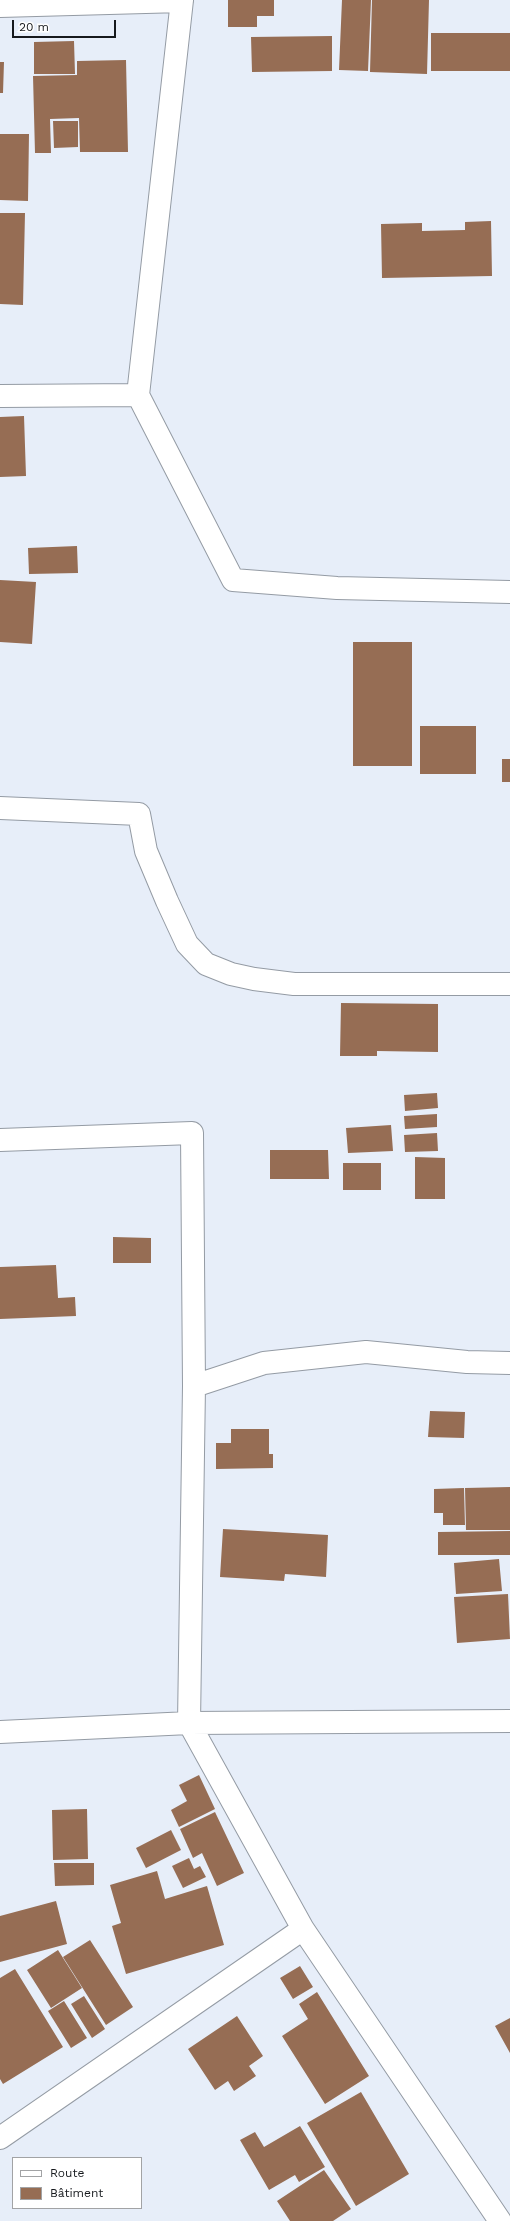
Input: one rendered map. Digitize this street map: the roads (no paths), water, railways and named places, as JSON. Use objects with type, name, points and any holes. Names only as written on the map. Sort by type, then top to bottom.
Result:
[{"type":"street","points":[[0,6],[182,0],[138,395],[233,580],[337,588],[510,592]]},
{"type":"street","points":[[0,396],[138,395]]},
{"type":"street","points":[[0,808],[139,814],[146,851],[166,902],[187,944],[206,964],[231,974],[254,980],[294,984],[510,984]]},
{"type":"street","points":[[0,1140],[192,1133],[194,1386],[189,1723],[303,1929],[500,2221]]},
{"type":"street","points":[[194,1386],[264,1363],[366,1352],[466,1362],[510,1363]]},
{"type":"street","points":[[0,1732],[189,1723],[510,1721]]},
{"type":"street","points":[[0,2138],[303,1929]]}]
